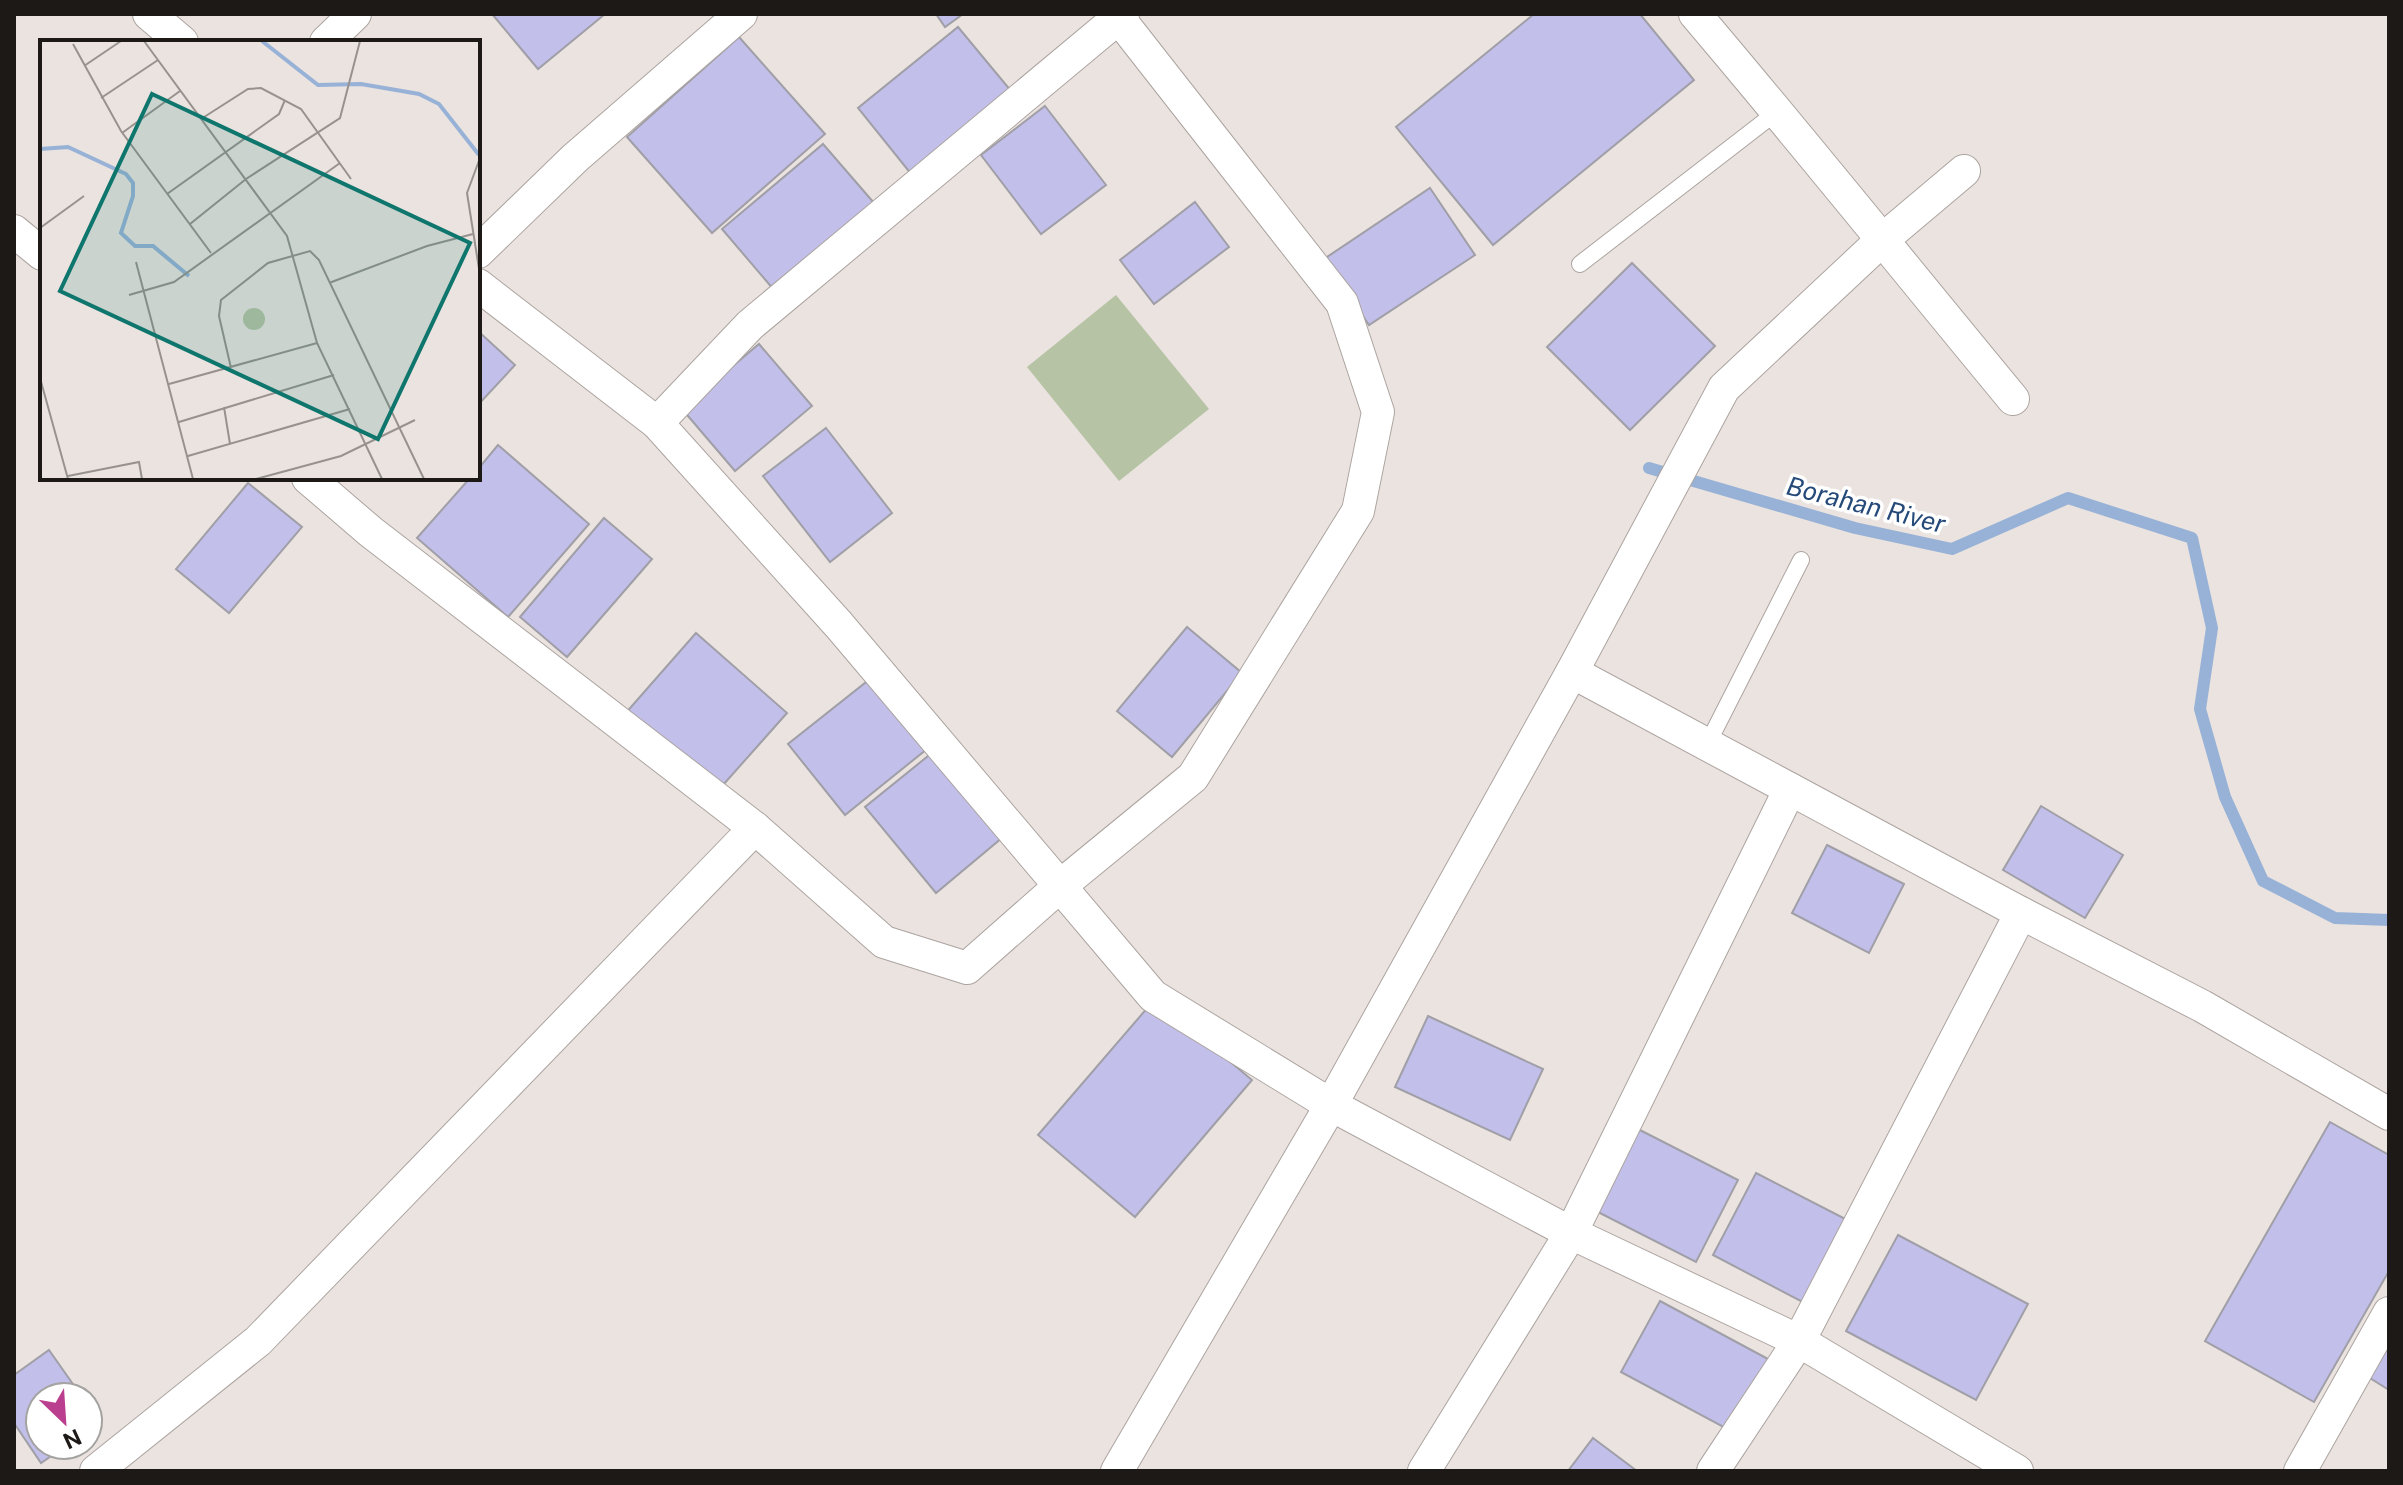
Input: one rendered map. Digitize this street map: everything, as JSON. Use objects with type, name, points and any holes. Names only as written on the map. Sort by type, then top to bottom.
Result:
[{"type":"street","points":[[149,14],[180,40]]},
{"type":"street","points":[[328,40],[355,14]]},
{"type":"street","points":[[480,250],[575,158],[741,14]]},
{"type":"street","points":[[1695,14],[2013,399]]},
{"type":"street","points":[[310,480],[371,532],[755,828],[884,942],[967,968],[1060,886],[1193,777],[1358,511],[1378,412],[1342,303],[1120,16],[750,325],[657,423]]},
{"type":"street","points":[[1117,1471],[1331,1105],[1572,672],[1724,388],[1881,241],[1964,171]]},
{"type":"street","points":[[14,231],[40,252]]},
{"type":"street","points":[[480,287],[657,423],[839,625],[1153,996],[1331,1105],[1571,1233],[1799,1341],[2017,1471]]},
{"type":"street","points":[[1572,672],[2021,913],[2202,1006],[2389,1114]]},
{"type":"street","points":[[1424,1471],[1571,1233],[1790,789]]},
{"type":"street","points":[[96,1471],[258,1341],[755,828]]},
{"type":"street","points":[[1713,1471],[1799,1341],[2021,913]]},
{"type":"street","points":[[2300,1471],[2389,1313]]},
{"type":"lane","points":[[1580,264],[1778,111]]},
{"type":"lane","points":[[1707,745],[1801,560]]},
{"type":"green space","points":[[1116,295],[1209,409],[1119,481],[1027,367]]},
{"type":"building","points":[[492,14],[605,14],[538,69]]},
{"type":"building","points":[[936,14],[963,14],[945,27]]},
{"type":"building","points":[[1534,14],[1640,14],[1694,80],[1493,245],[1396,127]]},
{"type":"building","points":[[958,27],[1021,103],[920,185],[858,108]]},
{"type":"building","points":[[739,37],[825,134],[712,233],[627,137]]},
{"type":"building","points":[[1045,106],[1106,185],[1041,234],[981,155]]},
{"type":"building","points":[[823,144],[887,218],[786,304],[722,229]]},
{"type":"building","points":[[1430,188],[1475,255],[1369,325],[1324,259]]},
{"type":"building","points":[[1195,202],[1229,247],[1154,304],[1120,260]]},
{"type":"building","points":[[1632,263],[1715,346],[1630,430],[1547,347]]},
{"type":"building","points":[[480,333],[515,365],[480,403]]},
{"type":"building","points":[[759,344],[812,406],[735,471],[682,409]]},
{"type":"building","points":[[826,428],[892,513],[830,562],[763,476]]},
{"type":"building","points":[[498,445],[589,524],[508,617],[417,538],[468,480],[480,480],[480,467]]},
{"type":"building","points":[[248,483],[302,527],[229,613],[176,569]]},
{"type":"building","points":[[604,518],[652,559],[567,657],[520,617]]},
{"type":"building","points":[[1187,627],[1242,673],[1172,757],[1117,711]]},
{"type":"building","points":[[696,633],[787,713],[715,794],[624,715]]},
{"type":"building","points":[[870,679],[927,749],[845,815],[788,744]]},
{"type":"building","points":[[933,752],[1003,837],[936,893],[865,807]]},
{"type":"building","points":[[2041,806],[2123,855],[2085,918],[2003,870]]},
{"type":"building","points":[[1827,845],[1904,884],[1869,953],[1792,913]]},
{"type":"building","points":[[1155,999],[1252,1080],[1135,1217],[1038,1135]]},
{"type":"building","points":[[1428,1016],[1543,1069],[1510,1140],[1395,1087]]},
{"type":"building","points":[[2330,1122],[2389,1155],[2389,1271],[2314,1402],[2205,1341]]},
{"type":"building","points":[[1634,1127],[1738,1180],[1696,1262],[1592,1209]]},
{"type":"building","points":[[1756,1173],[1857,1225],[1814,1308],[1713,1255]]},
{"type":"building","points":[[1898,1235],[2028,1304],[1976,1400],[1846,1331]]},
{"type":"building","points":[[1660,1301],[1768,1359],[1729,1430],[1621,1372]]},
{"type":"building","points":[[2389,1338],[2389,1390],[2365,1375]]},
{"type":"building","points":[[49,1350],[71,1381],[24,1381],[24,1438],[14,1423],[14,1375]]},
{"type":"building","points":[[1593,1438],[1637,1471],[1568,1471]]},
{"type":"waterway","name":"Borahan River","points":[[1649,468],[1855,528],[1952,549],[2068,498],[2192,538],[2212,628],[2200,709],[2225,797],[2263,881],[2335,918],[2389,920]]}]
